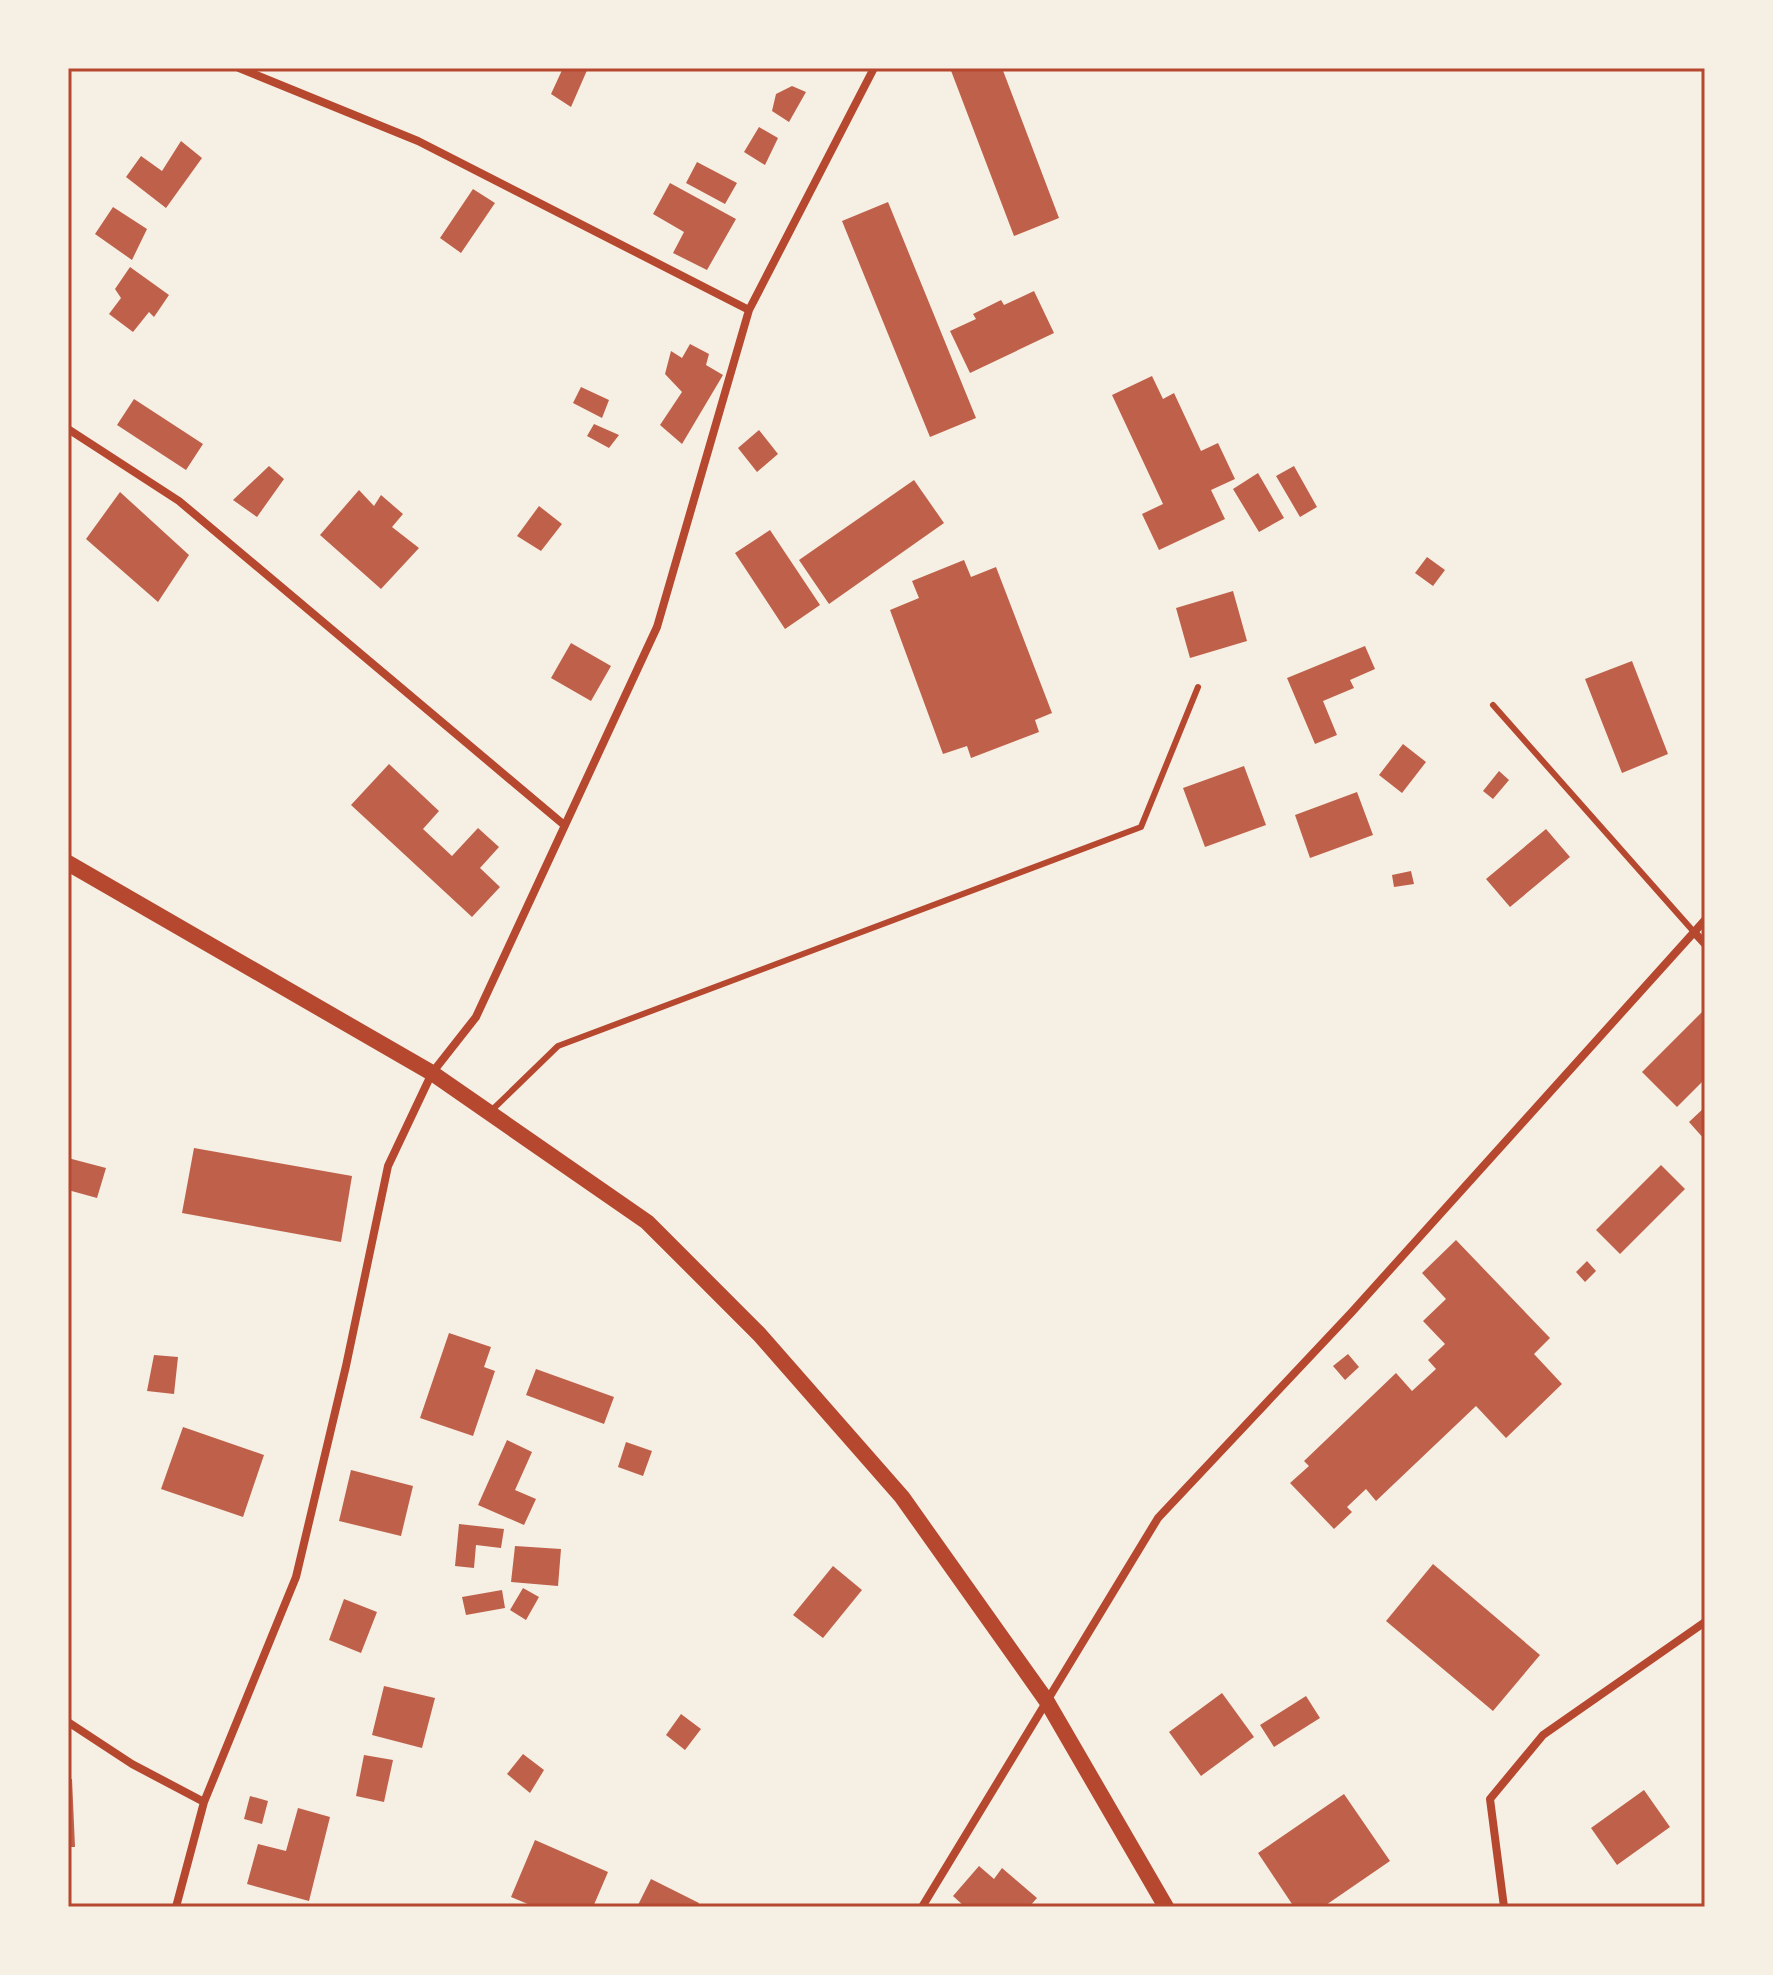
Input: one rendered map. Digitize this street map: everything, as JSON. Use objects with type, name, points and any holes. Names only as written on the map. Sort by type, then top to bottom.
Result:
[{"type":"main road","points":[[68,863],[432,1073],[647,1222],[759,1334],[902,1497],[1046,1700],[1166,1907]]},
{"type":"street","points":[[239,68],[418,141],[749,310]]},
{"type":"street","points":[[176,1907],[204,1802],[296,1577],[346,1366],[388,1166],[432,1073],[476,1017],[657,627],[749,310],[874,68]]},
{"type":"street","points":[[68,429],[179,501],[563,824]]},
{"type":"street","points":[[922,1907],[1158,1518],[1351,1313],[1705,920]]},
{"type":"street","points":[[1694,932],[1705,944]]},
{"type":"street","points":[[1504,1907],[1490,1799],[1543,1735],[1705,1622]]},
{"type":"street","points":[[68,1722],[132,1764],[204,1802]]},
{"type":"lane","points":[[491,1111],[558,1046],[1141,827],[1198,687]]},
{"type":"lane","points":[[1493,705],[1694,932]]},
{"type":"building","points":[[563,68],[588,68],[571,107],[551,94]]},
{"type":"building","points":[[950,68],[1002,68],[1059,218],[1014,236]]},
{"type":"building","points":[[792,86],[806,92],[789,122],[772,111],[776,94]]},
{"type":"building","points":[[759,127],[778,138],[765,165],[744,152]]},
{"type":"building","points":[[181,141],[202,158],[166,208],[126,177],[141,156],[162,171]]},
{"type":"building","points":[[697,162],[737,183],[725,204],[686,183]]},
{"type":"building","points":[[670,183],[736,219],[707,270],[673,253],[684,232],[653,214]]},
{"type":"building","points":[[473,189],[495,203],[461,253],[440,238]]},
{"type":"building","points":[[888,202],[976,418],[930,437],[842,221]]},
{"type":"building","points":[[113,207],[147,229],[132,260],[95,234]]},
{"type":"building","points":[[130,267],[169,295],[154,317],[149,312],[133,332],[109,314],[121,298],[115,289]]},
{"type":"building","points":[[1034,291],[1054,333],[970,373],[950,331],[976,319],[973,314],[1001,300],[1004,305]]},
{"type":"building","points":[[690,344],[709,354],[706,365],[723,375],[682,444],[660,425],[682,392],[665,374],[671,351],[682,358]]},
{"type":"building","points":[[1152,376],[1163,399],[1174,393],[1201,451],[1218,443],[1235,479],[1211,490],[1225,519],[1159,550],[1142,514],[1163,504],[1112,395]]},
{"type":"building","points":[[581,387],[609,400],[602,418],[573,403]]},
{"type":"building","points":[[134,399],[203,444],[186,470],[117,425]]},
{"type":"building","points":[[594,424],[619,435],[609,448],[587,436]]},
{"type":"building","points":[[759,430],[778,454],[757,472],[738,448]]},
{"type":"building","points":[[269,466],[284,479],[257,517],[233,500]]},
{"type":"building","points":[[1294,466],[1317,507],[1300,517],[1276,476]]},
{"type":"building","points":[[1258,473],[1284,518],[1259,532],[1233,489]]},
{"type":"building","points":[[914,480],[944,523],[829,604],[799,560]]},
{"type":"building","points":[[359,490],[374,506],[381,495],[403,514],[392,527],[419,548],[381,589],[320,535]]},
{"type":"building","points":[[120,492],[189,555],[158,602],[86,539]]},
{"type":"building","points":[[539,506],[562,524],[541,551],[517,536]]},
{"type":"building","points":[[770,530],[820,605],[785,629],[735,553]]},
{"type":"building","points":[[1427,557],[1445,570],[1433,586],[1415,573]]},
{"type":"building","points":[[964,560],[971,577],[996,567],[1052,713],[1035,720],[1039,732],[971,758],[967,746],[943,754],[890,610],[919,598],[912,581]]},
{"type":"building","points":[[1233,591],[1247,641],[1190,658],[1176,608]]},
{"type":"building","points":[[571,643],[611,666],[591,701],[551,678]]},
{"type":"building","points":[[1365,646],[1375,669],[1350,680],[1354,688],[1323,701],[1337,735],[1315,744],[1287,678]]},
{"type":"building","points":[[1632,661],[1668,754],[1622,773],[1585,679]]},
{"type":"building","points":[[1403,744],[1426,762],[1402,793],[1379,775]]},
{"type":"building","points":[[389,764],[439,811],[423,829],[452,856],[478,828],[499,847],[480,868],[500,887],[472,917],[351,805]]},
{"type":"building","points":[[1244,766],[1266,825],[1205,847],[1183,788]]},
{"type":"building","points":[[1499,771],[1509,780],[1493,799],[1483,791]]},
{"type":"building","points":[[1357,792],[1373,835],[1310,858],[1295,815]]},
{"type":"building","points":[[1546,829],[1570,857],[1510,907],[1486,879]]},
{"type":"building","points":[[1411,871],[1414,884],[1394,887],[1392,875]]},
{"type":"building","points":[[1705,1009],[1705,1079],[1677,1107],[1642,1072]]},
{"type":"building","points":[[1705,1107],[1705,1140],[1689,1122]]},
{"type":"building","points":[[194,1148],[352,1176],[341,1242],[182,1213]]},
{"type":"building","points":[[68,1158],[106,1168],[97,1198],[68,1190]]},
{"type":"building","points":[[1661,1165],[1685,1189],[1620,1254],[1596,1230]]},
{"type":"building","points":[[1456,1240],[1550,1338],[1534,1354],[1562,1384],[1506,1438],[1476,1406],[1376,1501],[1366,1489],[1347,1507],[1352,1512],[1334,1529],[1290,1483],[1309,1466],[1304,1461],[1396,1373],[1412,1391],[1436,1369],[1428,1360],[1445,1344],[1423,1321],[1446,1299],[1422,1273]]},
{"type":"building","points":[[1587,1261],[1596,1271],[1585,1282],[1576,1272]]},
{"type":"building","points":[[449,1333],[491,1347],[484,1367],[495,1371],[473,1436],[420,1418]]},
{"type":"building","points":[[1348,1354],[1359,1367],[1345,1380],[1333,1366]]},
{"type":"building","points":[[154,1355],[178,1357],[174,1394],[147,1391]]},
{"type":"building","points":[[536,1369],[614,1397],[604,1424],[526,1395]]},
{"type":"building","points":[[183,1427],[264,1455],[243,1517],[161,1489]]},
{"type":"building","points":[[507,1440],[532,1452],[515,1490],[536,1499],[524,1525],[478,1505]]},
{"type":"building","points":[[626,1442],[652,1451],[643,1476],[618,1467]]},
{"type":"building","points":[[351,1470],[413,1486],[401,1536],[339,1521]]},
{"type":"building","points":[[459,1524],[504,1529],[501,1548],[476,1545],[474,1568],[455,1566]]},
{"type":"building","points":[[515,1546],[561,1549],[558,1586],[511,1582]]},
{"type":"building","points":[[1433,1564],[1540,1655],[1493,1711],[1386,1621]]},
{"type":"building","points":[[833,1566],[862,1590],[823,1638],[793,1615]]},
{"type":"building","points":[[523,1588],[539,1597],[526,1620],[510,1610]]},
{"type":"building","points":[[502,1590],[505,1608],[466,1615],[462,1597]]},
{"type":"building","points":[[344,1599],[377,1612],[361,1653],[329,1640]]},
{"type":"building","points":[[384,1686],[435,1698],[422,1748],[372,1735]]},
{"type":"building","points":[[1222,1693],[1254,1737],[1201,1776],[1169,1732]]},
{"type":"building","points":[[1306,1696],[1320,1718],[1274,1747],[1260,1725]]},
{"type":"building","points":[[681,1714],[701,1729],[685,1750],[666,1735]]},
{"type":"building","points":[[523,1754],[544,1770],[530,1793],[507,1774]]},
{"type":"building","points":[[364,1755],[393,1760],[384,1802],[356,1796]]},
{"type":"building","points":[[68,1779],[72,1779],[75,1847],[68,1847]]},
{"type":"building","points":[[1644,1790],[1670,1827],[1617,1865],[1591,1828]]},
{"type":"building","points":[[1344,1794],[1390,1861],[1323,1907],[1294,1907],[1258,1853]]},
{"type":"building","points":[[250,1796],[268,1801],[262,1824],[244,1819]]},
{"type":"building","points":[[298,1808],[330,1817],[309,1901],[247,1884],[258,1844],[286,1851]]},
{"type":"building","points":[[535,1840],[608,1872],[593,1907],[535,1907],[511,1897]]},
{"type":"building","points":[[979,1866],[994,1879],[1002,1868],[1037,1898],[1029,1907],[965,1907],[953,1896]]},
{"type":"building","points":[[651,1879],[699,1903],[697,1907],[637,1907]]}]
